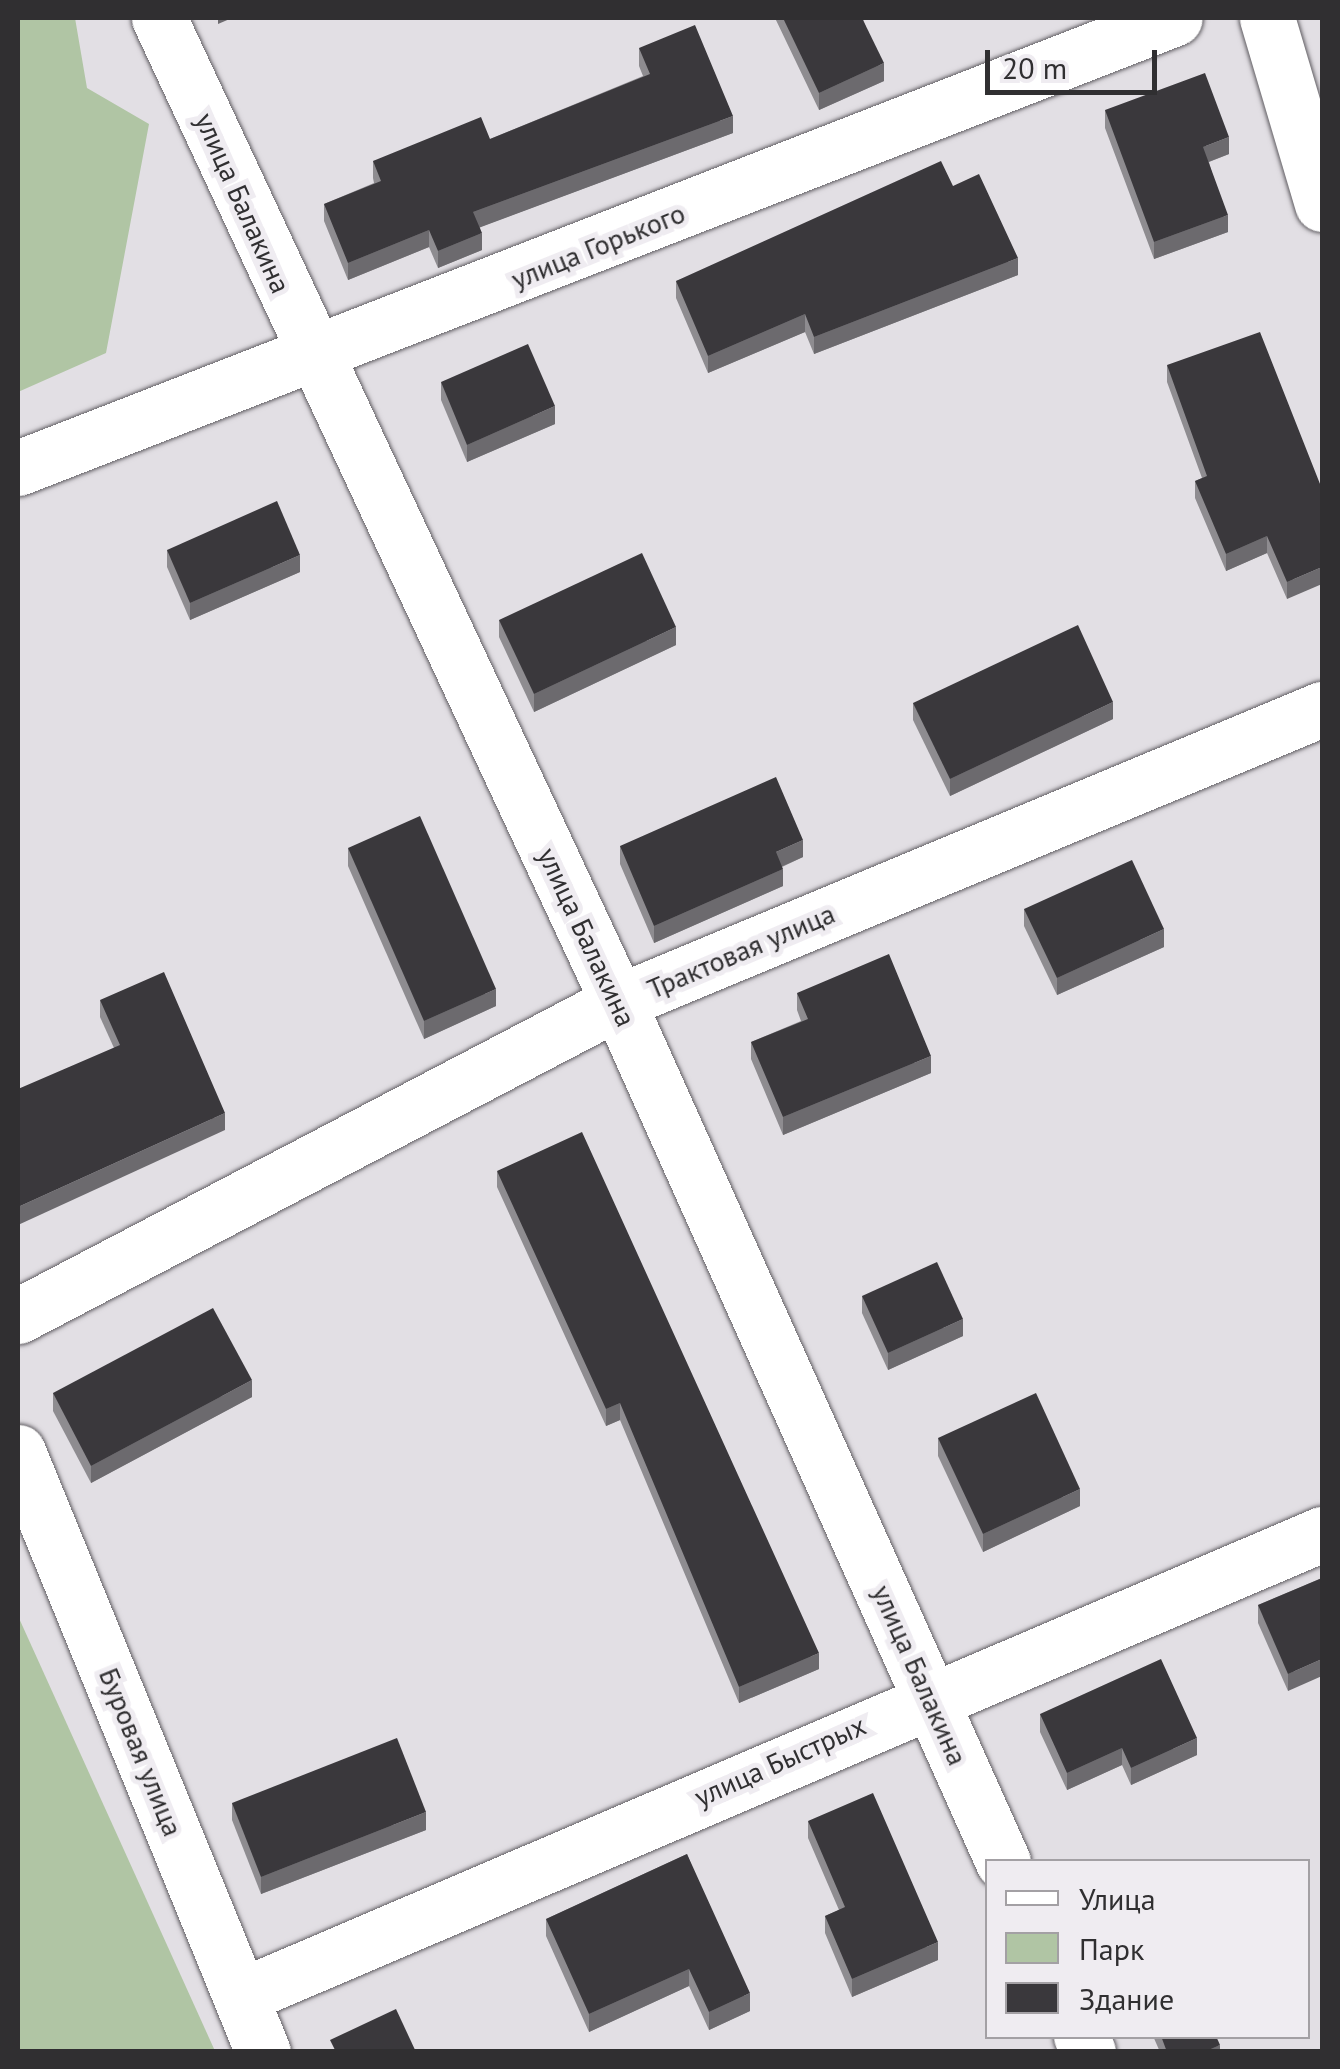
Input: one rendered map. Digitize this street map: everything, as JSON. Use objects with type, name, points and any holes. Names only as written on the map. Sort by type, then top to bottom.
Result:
[{"type":"street","name":"улица Балакина","points":[[159,18],[313,359],[618,1002],[1002,1859]]},
{"type":"street","name":"улица Горького","points":[[18,468],[313,359],[1176,18]]},
{"type":"street","points":[[1267,18],[1322,204]]},
{"type":"street","name":"Трактовая улица","points":[[18,1316],[618,1002],[1322,709]]},
{"type":"street","name":"Буровая улица","points":[[18,1452],[263,2052]]},
{"type":"street","name":"улица Быстрых","points":[[241,1996],[929,1696],[1322,1534]]},
{"type":"green space","points":[[18,18],[75,18],[87,88],[149,124],[106,353],[18,392]]},
{"type":"green space","points":[[18,1616],[215,2051],[18,2051]]},
{"type":"building","points":[[783,18],[862,18],[884,63],[819,93]]},
{"type":"building","points":[[695,25],[733,116],[473,212],[482,233],[438,251],[429,230],[348,263],[324,204],[381,181],[373,161],[481,117],[490,139],[650,74],[639,48]]},
{"type":"building","points":[[1205,73],[1229,137],[1203,147],[1228,215],[1154,242],[1105,110]]},
{"type":"building","points":[[941,161],[953,186],[979,174],[1018,258],[814,337],[805,314],[708,356],[676,281]]},
{"type":"building","points":[[1260,332],[1322,489],[1322,567],[1287,582],[1267,536],[1226,554],[1195,481],[1207,476],[1167,365]]},
{"type":"building","points":[[528,344],[555,406],[467,445],[441,382]]},
{"type":"building","points":[[277,501],[300,555],[190,603],[167,550]]},
{"type":"building","points":[[642,553],[676,627],[534,694],[499,620]]},
{"type":"building","points":[[1078,625],[1113,702],[950,779],[913,703]]},
{"type":"building","points":[[776,777],[803,840],[776,852],[783,869],[654,926],[620,846]]},
{"type":"building","points":[[420,816],[496,989],[424,1021],[348,848]]},
{"type":"building","points":[[1132,860],[1164,929],[1057,978],[1024,909]]},
{"type":"building","points":[[889,954],[931,1056],[783,1117],[751,1042],[808,1019],[797,993]]},
{"type":"building","points":[[164,972],[225,1113],[18,1207],[18,1089],[120,1045],[100,1000]]},
{"type":"building","points":[[582,1132],[819,1653],[739,1687],[620,1403],[606,1409],[497,1171]]},
{"type":"building","points":[[937,1262],[963,1319],[888,1353],[862,1296]]},
{"type":"building","points":[[213,1308],[252,1380],[91,1466],[53,1393]]},
{"type":"building","points":[[1036,1393],[1080,1489],[983,1534],[938,1438]]},
{"type":"building","points":[[1322,1578],[1322,1659],[1288,1674],[1258,1605]]},
{"type":"building","points":[[1161,1659],[1197,1738],[1131,1768],[1122,1748],[1067,1773],[1040,1714]]},
{"type":"building","points":[[397,1738],[426,1812],[261,1877],[232,1803]]},
{"type":"building","points":[[873,1793],[938,1942],[852,1979],[825,1916],[845,1907],[808,1821]]},
{"type":"building","points":[[687,1854],[750,1993],[709,2012],[689,1969],[589,2014],[546,1919]]},
{"type":"building","points":[[396,2009],[416,2052],[336,2052],[330,2040]]},
{"type":"building","points":[[1162,2039],[1217,2039],[1220,2045],[1204,2052],[1167,2052]]}]
